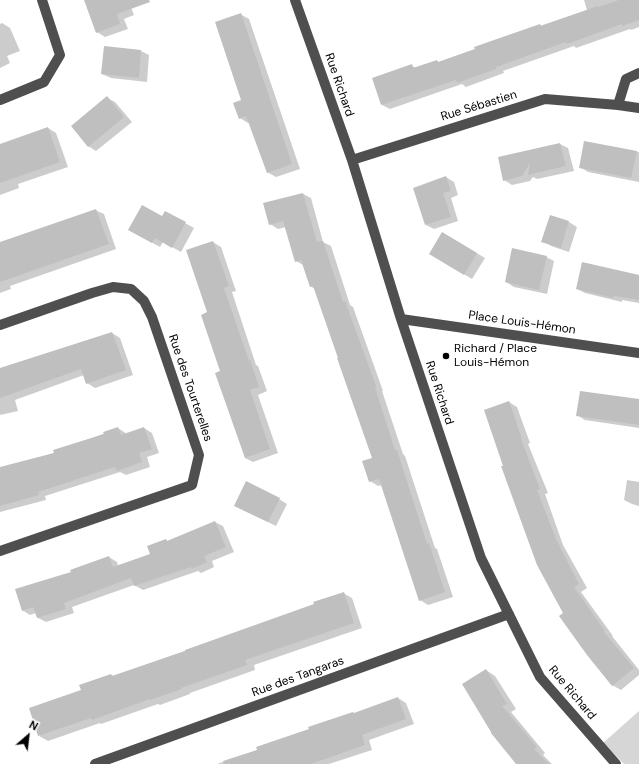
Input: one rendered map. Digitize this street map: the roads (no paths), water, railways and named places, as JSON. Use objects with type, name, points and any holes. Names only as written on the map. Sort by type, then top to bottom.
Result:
[{"type":"street","points":[[0,100],[44,82],[60,55],[42,0]]},
{"type":"street","name":"Rue Richard","points":[[295,0],[352,160],[401,319],[481,558],[540,677],[616,764]]},
{"type":"street","points":[[618,104],[626,79],[639,73]]},
{"type":"street","name":"Rue Sébastien","points":[[352,160],[545,99],[618,104],[639,108]]},
{"type":"street","name":"Rue des Tourterelles","points":[[0,325],[113,287],[131,289],[144,301],[152,316],[199,455],[192,485],[0,551]]},
{"type":"street","name":"Place Louis-Hémon","points":[[401,319],[639,353]]},
{"type":"street","name":"Rue des Tangaras","points":[[96,764],[509,614]]},
{"type":"place","name":"Richard / Place Louis-Hémon","points":[[446,356]]}]
